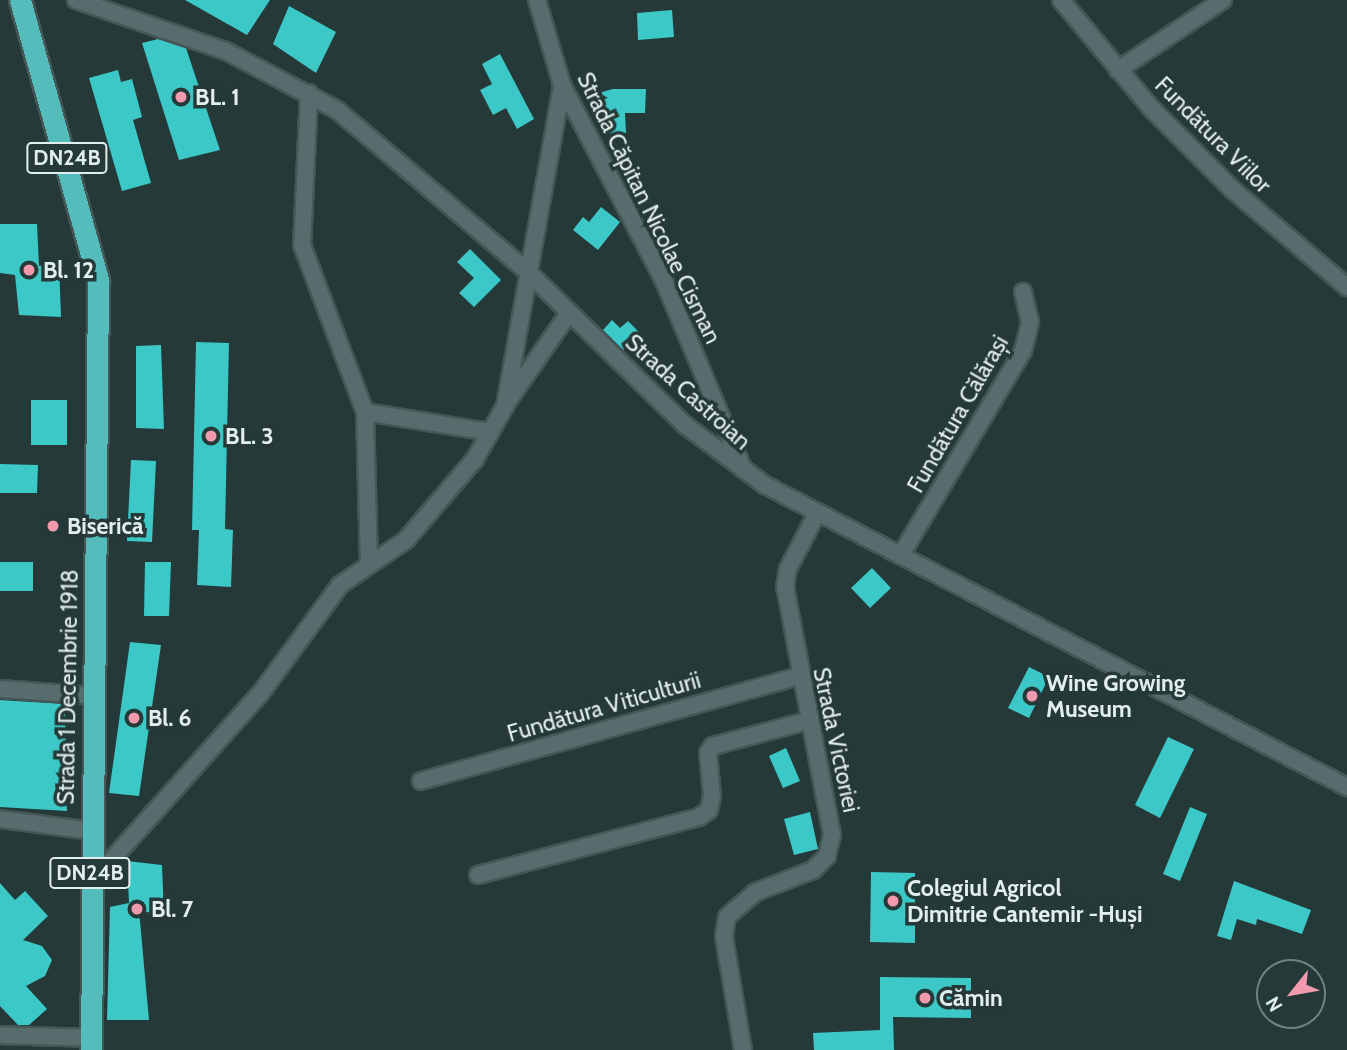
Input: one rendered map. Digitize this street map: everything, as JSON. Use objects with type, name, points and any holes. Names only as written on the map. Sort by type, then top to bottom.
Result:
[{"type":"highway","name":"Strada 1 Decembrie 1918","points":[[20,0],[98,280],[95,696],[90,884],[91,1044]]},
{"type":"street","name":"Strada Castroian","points":[[76,0],[172,29],[309,93],[406,164],[527,271],[677,417],[744,471],[817,513],[902,553],[1347,787]]},
{"type":"street","name":"Strada Căpitan Nicolae Cisman","points":[[537,0],[562,85],[664,281],[744,471]]},
{"type":"street","name":"Fundătura Viilor","points":[[1061,0],[1118,71],[1233,190],[1347,287]]},
{"type":"street","points":[[1118,71],[1223,0]]},
{"type":"street","points":[[505,406],[562,85]]},
{"type":"street","points":[[309,93],[302,245],[365,412],[369,565]]},
{"type":"street","name":"Fundătura Călărași","points":[[902,553],[1023,351],[1030,322],[1023,292]]},
{"type":"street","points":[[90,884],[260,694],[326,600],[422,526],[490,432],[569,313]]},
{"type":"street","points":[[365,412],[490,432]]},
{"type":"street","name":"Strada Victoriei","points":[[743,1050],[724,936],[727,917],[756,892],[813,870],[827,856],[832,835],[807,720],[785,587],[788,569],[817,513]]},
{"type":"street","name":"Fundătura Viticulturii","points":[[421,781],[799,676]]},
{"type":"street","points":[[0,690],[95,696]]},
{"type":"street","points":[[478,875],[699,817],[709,810],[712,796],[708,753],[713,746],[807,720]]},
{"type":"street","points":[[0,819],[92,831]]},
{"type":"street","points":[[0,1035],[91,1044]]},
{"type":"building","points":[[185,0],[270,0],[247,35]]},
{"type":"building","points":[[289,6],[336,32],[316,73],[273,44]]},
{"type":"building","points":[[672,10],[674,37],[638,40],[637,13]]},
{"type":"building","name":"BL. 1","points":[[158,39],[186,48],[220,150],[179,160],[142,43]]},
{"type":"building","points":[[500,54],[534,119],[517,129],[506,108],[493,115],[480,90],[492,84],[482,64]]},
{"type":"building","points":[[118,70],[121,82],[132,79],[142,117],[133,120],[151,183],[122,191],[89,78]]},
{"type":"building","points":[[613,89],[646,89],[645,113],[625,113],[626,133],[601,134],[602,92]]},
{"type":"building","points":[[601,207],[620,222],[598,250],[573,230],[583,217],[589,222]]},
{"type":"building","name":"Bl. 12","points":[[0,224],[37,224],[39,266],[59,263],[61,317],[19,315],[15,275],[0,273]]},
{"type":"building","points":[[470,249],[501,280],[474,307],[459,293],[474,278],[457,262]]},
{"type":"building","points":[[612,320],[620,328],[628,321],[640,333],[623,350],[603,330]]},
{"type":"building","name":"BL. 3","points":[[196,342],[229,343],[225,529],[233,530],[231,587],[197,585],[199,530],[192,530]]},
{"type":"building","points":[[161,345],[164,429],[136,428],[136,346]]},
{"type":"building","points":[[31,400],[67,400],[67,445],[31,445]]},
{"type":"building","points":[[131,460],[156,461],[152,542],[127,541]]},
{"type":"building","points":[[0,464],[38,465],[37,493],[0,493]]},
{"type":"building","points":[[0,562],[33,562],[33,591],[0,591]]},
{"type":"building","points":[[145,562],[171,562],[169,616],[144,616]]},
{"type":"building","points":[[872,568],[891,588],[870,608],[851,588]]},
{"type":"building","name":"Bl. 6","points":[[130,642],[161,645],[139,796],[109,793]]},
{"type":"building","points":[[1029,667],[1049,677],[1029,718],[1008,708]]},
{"type":"building","points":[[0,700],[65,704],[67,811],[0,807]]},
{"type":"building","points":[[1168,737],[1194,749],[1160,818],[1135,805]]},
{"type":"building","points":[[786,748],[800,781],[783,788],[769,756]]},
{"type":"building","points":[[1190,807],[1207,814],[1180,881],[1163,874]]},
{"type":"building","points":[[810,812],[818,849],[794,855],[784,819]]},
{"type":"building","points":[[127,861],[162,865],[164,916],[139,910],[149,1020],[107,1020],[110,907],[129,903]]},
{"type":"building","points":[[871,872],[915,873],[915,943],[870,942]]},
{"type":"building","points":[[1234,881],[1311,910],[1302,934],[1257,919],[1256,925],[1237,919],[1231,940],[1217,936]]},
{"type":"building","points":[[0,883],[15,900],[25,891],[48,916],[23,940],[42,946],[52,960],[45,976],[26,986],[47,1009],[29,1025],[18,1025],[0,1006]]},
{"type":"building","name":"Cămin","points":[[880,977],[971,978],[971,1018],[893,1017],[894,1050],[814,1050],[813,1033],[880,1030]]},
{"type":"place","name":"BL. 1","points":[[181,97]]},
{"type":"place","name":"Bl. 12","points":[[29,270]]},
{"type":"place","name":"BL. 3","points":[[211,436]]},
{"type":"place","name":"Biserică","points":[[53,526]]},
{"type":"place","name":"Wine Growing Museum","points":[[1032,696]]},
{"type":"place","name":"Bl. 6","points":[[134,718]]},
{"type":"place","name":"Colegiul Agricol Dimitrie Cantemir -Huși","points":[[893,901]]},
{"type":"place","name":"Bl. 7","points":[[137,909]]},
{"type":"place","name":"Cămin","points":[[925,998]]}]
